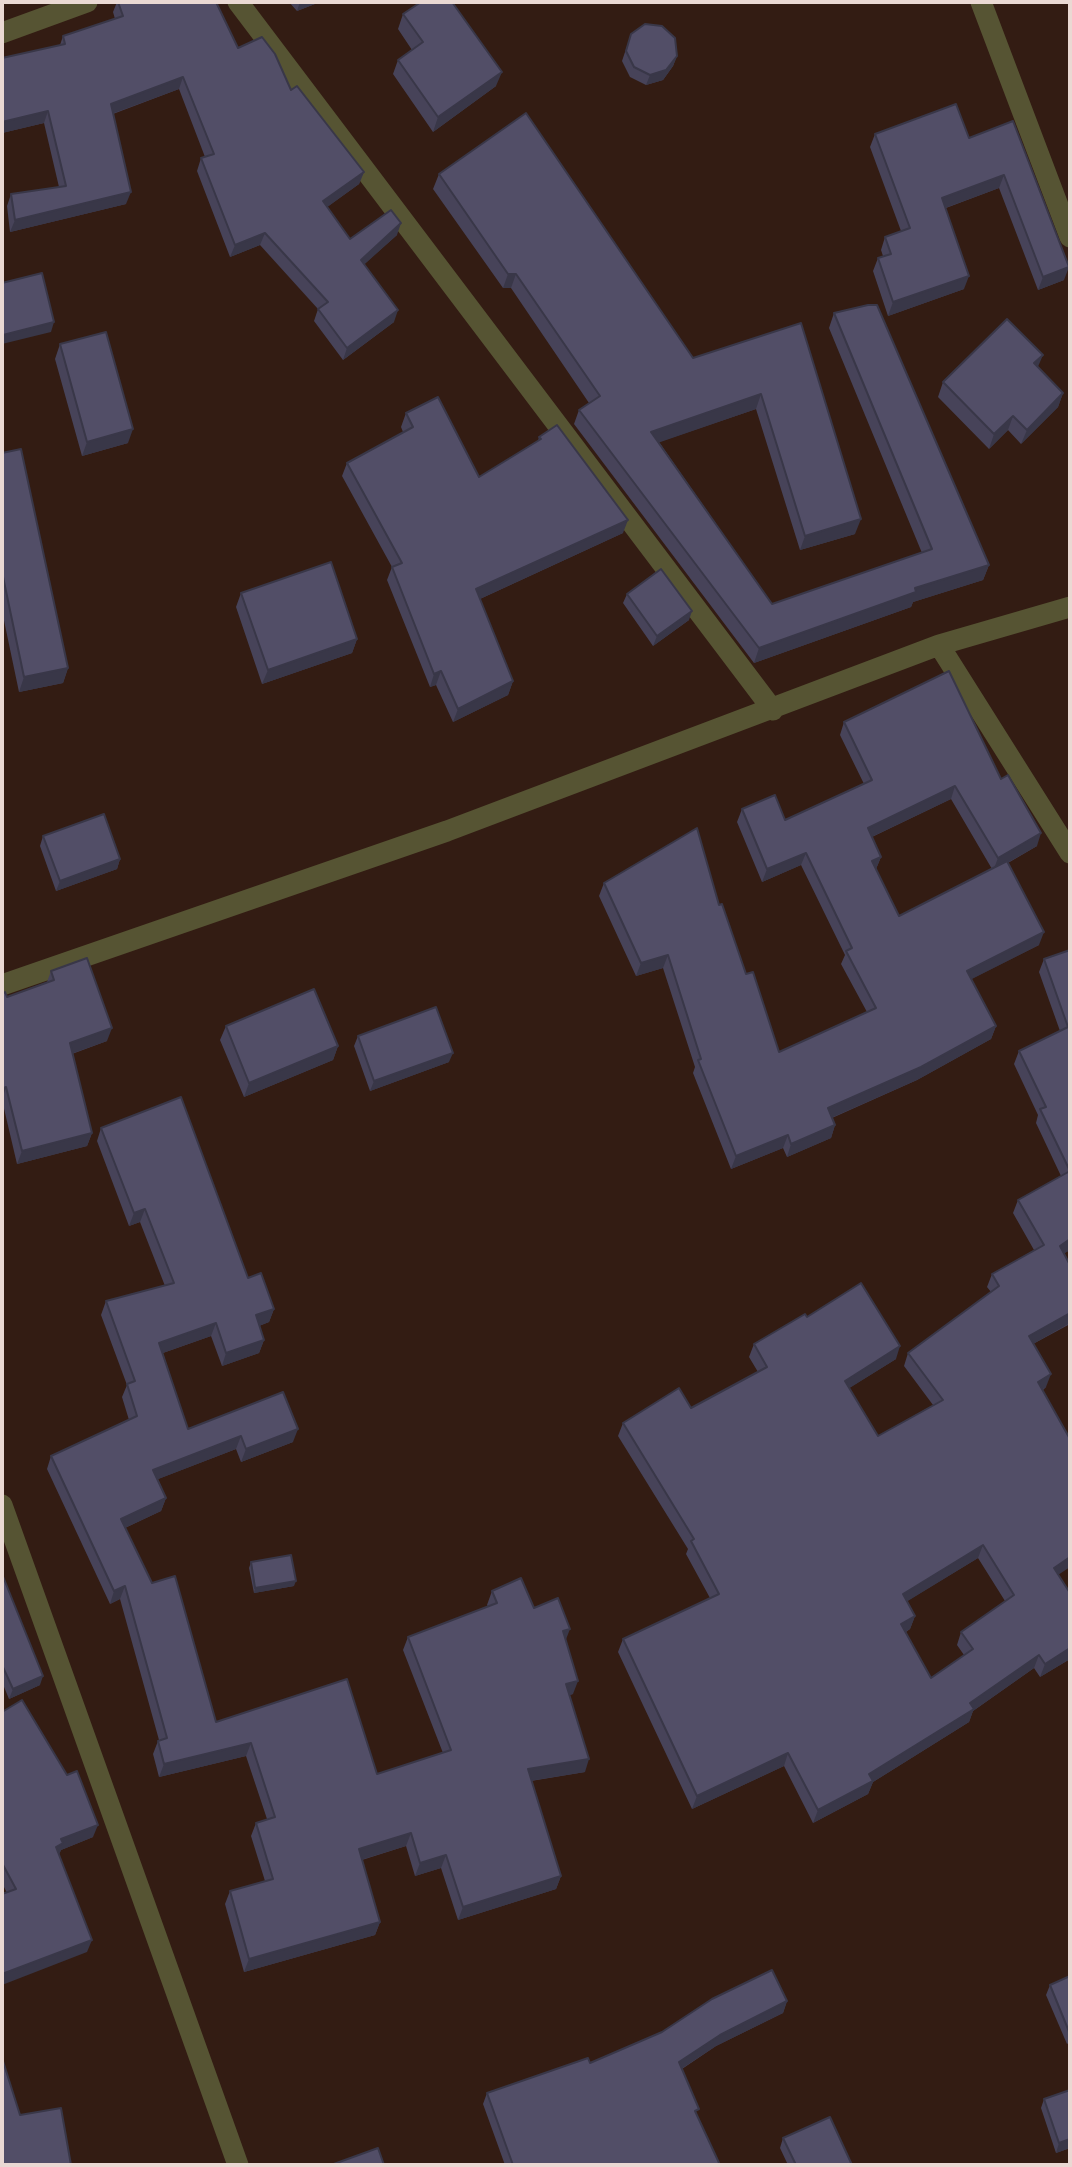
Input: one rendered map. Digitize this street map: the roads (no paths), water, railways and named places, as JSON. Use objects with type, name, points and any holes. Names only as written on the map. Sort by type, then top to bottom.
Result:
[{"type":"street","points":[[2,33],[87,2]]},
{"type":"street","points":[[238,2],[773,710]]},
{"type":"street","points":[[981,2],[1070,237]]},
{"type":"street","points":[[2,985],[447,831],[939,645],[1070,607]]},
{"type":"street","points":[[939,645],[1070,853]]},
{"type":"street","points":[[2,1505],[238,2165]]}]
